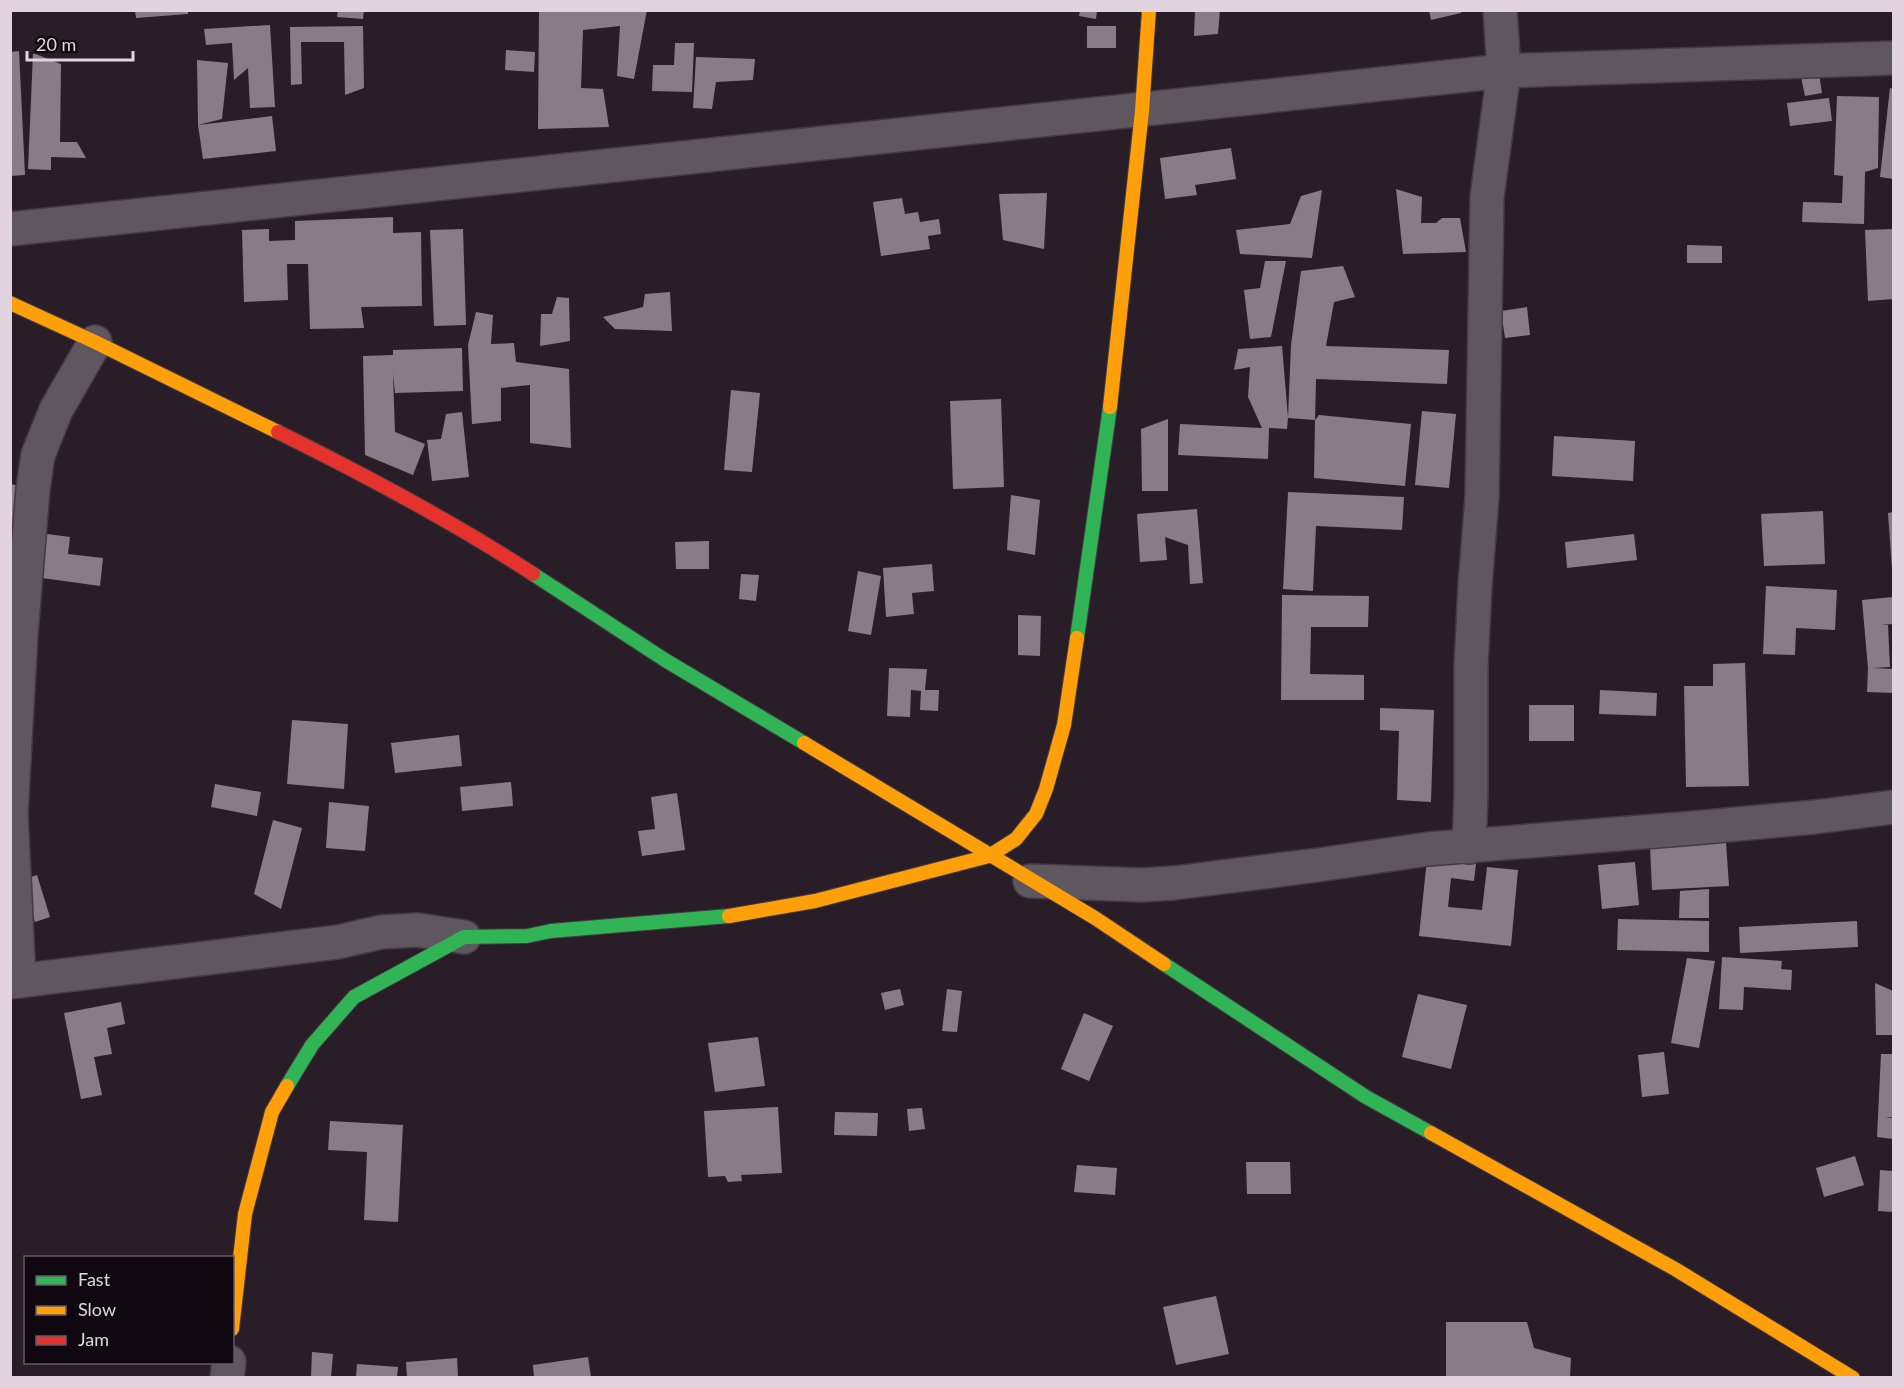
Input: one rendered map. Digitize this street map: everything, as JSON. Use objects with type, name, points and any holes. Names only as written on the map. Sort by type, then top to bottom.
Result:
[{"type":"street","points":[[95,342],[56,410],[38,455],[33,489],[21,634],[11,813],[15,982],[339,942],[381,932],[418,930],[464,937],[527,936],[730,916],[815,901],[990,856],[1016,839],[1036,814],[1046,789],[1064,725],[1112,392],[1142,111],[1149,10]]},
{"type":"street","points":[[1469,847],[1471,666],[1482,497],[1487,197],[1504,71],[1500,10]]},
{"type":"street","points":[[10,229],[1504,71],[1893,57]]},
{"type":"street","points":[[10,303],[95,342],[332,459],[492,547],[665,660],[1095,918],[1366,1097],[1675,1269],[1853,1377]]},
{"type":"street","points":[[1030,881],[1142,885],[1174,883],[1428,849],[1738,824],[1893,807]]},
{"type":"street","points":[[234,1311],[245,1214],[272,1112],[312,1046],[354,997],[464,937]]},
{"type":"building","points":[[135,10],[188,10],[188,14],[136,18]]},
{"type":"building","points":[[338,10],[364,10],[363,19],[337,17]]},
{"type":"building","points":[[539,10],[647,10],[634,79],[617,76],[620,26],[583,30],[581,88],[603,89],[609,127],[538,129]]},
{"type":"building","points":[[1080,10],[1097,10],[1096,19],[1079,16]]},
{"type":"building","points":[[1195,10],[1220,10],[1218,34],[1194,36]]},
{"type":"building","points":[[1429,10],[1460,10],[1461,13],[1431,20]]},
{"type":"building","points":[[270,25],[275,107],[250,108],[248,68],[234,80],[232,43],[206,45],[204,29]]},
{"type":"building","points":[[363,26],[364,88],[345,95],[344,42],[301,42],[302,84],[291,85],[290,27]]},
{"type":"building","points":[[1087,26],[1116,26],[1116,48],[1087,48]]},
{"type":"building","points":[[675,43],[694,43],[692,92],[652,91],[653,65],[674,65]]},
{"type":"building","points":[[506,50],[535,52],[534,72],[505,70]]},
{"type":"building","points":[[19,51],[25,175],[10,176],[10,52]]},
{"type":"building","points":[[33,53],[61,64],[60,142],[77,142],[86,158],[51,157],[51,170],[28,169]]},
{"type":"building","points":[[696,57],[755,59],[753,80],[716,82],[712,109],[693,108]]},
{"type":"building","points":[[197,60],[228,63],[222,119],[198,125]]},
{"type":"building","points":[[1819,74],[1822,93],[1805,96],[1801,77]]},
{"type":"building","points":[[1890,88],[1893,89],[1893,179],[1880,177]]},
{"type":"building","points":[[1837,96],[1879,97],[1878,168],[1865,172],[1864,224],[1802,222],[1803,202],[1842,203],[1843,176],[1834,175]]},
{"type":"building","points":[[1829,98],[1832,121],[1790,126],[1787,103]]},
{"type":"building","points":[[272,116],[276,151],[203,159],[198,125]]},
{"type":"building","points":[[1231,148],[1236,179],[1195,185],[1197,195],[1165,199],[1160,158]]},
{"type":"building","points":[[1396,189],[1422,197],[1421,223],[1436,223],[1442,218],[1460,218],[1466,252],[1403,254]]},
{"type":"building","points":[[1322,190],[1312,258],[1240,254],[1236,230],[1290,224],[1301,196]]},
{"type":"building","points":[[1047,193],[1044,249],[1003,240],[999,194]]},
{"type":"building","points":[[902,198],[905,214],[918,212],[920,222],[939,219],[941,234],[928,236],[930,249],[881,256],[873,202]]},
{"type":"building","points":[[393,217],[393,233],[421,232],[422,306],[361,307],[364,328],[310,329],[308,264],[287,264],[288,300],[244,302],[242,230],[269,229],[269,241],[295,240],[295,221]]},
{"type":"building","points":[[463,229],[466,325],[434,326],[430,230]]},
{"type":"building","points":[[1893,229],[1893,299],[1868,301],[1865,230]]},
{"type":"building","points":[[1687,245],[1722,246],[1722,263],[1687,263]]},
{"type":"building","points":[[1265,261],[1286,261],[1271,337],[1250,339],[1244,290],[1260,288]]},
{"type":"building","points":[[1343,266],[1355,297],[1334,302],[1326,346],[1449,350],[1447,384],[1316,379],[1315,420],[1288,418],[1291,345],[1301,271]]},
{"type":"building","points":[[670,292],[672,331],[615,329],[603,317],[643,307],[645,294]]},
{"type":"building","points":[[557,297],[569,298],[570,341],[540,346],[541,314],[552,314]]},
{"type":"building","points":[[1527,307],[1530,335],[1505,338],[1501,311]]},
{"type":"building","points":[[476,312],[493,315],[491,344],[514,343],[516,362],[569,369],[571,448],[530,443],[530,385],[501,388],[501,421],[472,424],[468,345]]},
{"type":"building","points":[[1282,346],[1287,429],[1269,428],[1268,459],[1178,455],[1180,424],[1262,428],[1248,397],[1250,367],[1234,370],[1238,349]]},
{"type":"building","points":[[462,348],[463,391],[395,393],[393,373],[395,432],[425,444],[413,475],[365,455],[363,356],[393,355],[393,350]]},
{"type":"building","points":[[731,390],[760,393],[752,472],[724,470]]},
{"type":"building","points":[[1001,399],[1004,487],[953,489],[950,401]]},
{"type":"building","points":[[1422,411],[1456,414],[1449,488],[1415,485]]},
{"type":"building","points":[[462,412],[469,477],[432,481],[427,440],[441,439],[446,414]]},
{"type":"building","points":[[1319,415],[1411,424],[1405,486],[1314,478],[1315,420]]},
{"type":"building","points":[[1168,419],[1168,491],[1142,491],[1141,429]]},
{"type":"building","points":[[1554,436],[1635,441],[1633,481],[1552,476]]},
{"type":"building","points":[[10,484],[26,487],[10,573]]},
{"type":"building","points":[[1288,492],[1404,497],[1402,530],[1316,526],[1313,591],[1283,589]]},
{"type":"building","points":[[1011,495],[1040,500],[1035,555],[1007,550]]},
{"type":"building","points":[[1197,509],[1203,583],[1190,584],[1188,545],[1165,537],[1167,560],[1140,562],[1137,514]]},
{"type":"building","points":[[1823,511],[1825,564],[1764,566],[1761,514]]},
{"type":"building","points":[[1893,512],[1893,569],[1892,569],[1888,513]]},
{"type":"building","points":[[40,533],[70,537],[68,554],[103,558],[100,586],[35,577]]},
{"type":"building","points":[[1634,534],[1637,560],[1567,568],[1565,542]]},
{"type":"building","points":[[709,541],[709,569],[676,569],[675,542]]},
{"type":"building","points":[[932,564],[934,591],[912,593],[914,614],[886,617],[883,568]]},
{"type":"building","points":[[858,571],[881,576],[871,635],[848,631]]},
{"type":"building","points":[[741,574],[759,575],[756,601],[739,599]]},
{"type":"building","points":[[1766,586],[1837,590],[1835,630],[1796,628],[1795,655],[1763,654]]},
{"type":"building","points":[[1282,595],[1369,596],[1368,627],[1311,627],[1310,674],[1364,675],[1364,700],[1281,700]]},
{"type":"building","points":[[1893,597],[1893,624],[1880,625],[1888,625],[1890,667],[1872,668],[1893,669],[1893,693],[1867,692],[1868,668],[1862,600]]},
{"type":"building","points":[[1018,615],[1041,616],[1040,656],[1018,655]]},
{"type":"building","points":[[1745,663],[1749,786],[1686,787],[1684,686],[1713,686],[1713,664]]},
{"type":"building","points":[[889,668],[927,669],[925,690],[939,690],[938,711],[920,710],[921,691],[911,690],[910,717],[887,716]]},
{"type":"building","points":[[1600,690],[1657,693],[1656,716],[1599,714]]},
{"type":"building","points":[[1529,705],[1574,705],[1574,741],[1529,741]]},
{"type":"building","points":[[1380,708],[1434,710],[1431,802],[1397,800],[1399,731],[1380,730]]},
{"type":"building","points":[[292,720],[348,724],[344,789],[287,784]]},
{"type":"building","points":[[459,735],[462,766],[395,773],[391,743]]},
{"type":"building","points":[[511,782],[513,806],[462,811],[460,787]]},
{"type":"building","points":[[215,784],[261,792],[257,816],[211,807]]},
{"type":"building","points":[[677,793],[685,850],[642,856],[638,831],[655,829],[651,797]]},
{"type":"building","points":[[329,802],[369,806],[365,851],[326,848]]},
{"type":"building","points":[[273,820],[302,828],[281,909],[254,894]]},
{"type":"building","points":[[1726,842],[1729,886],[1652,890],[1650,846]]},
{"type":"building","points":[[1428,849],[1477,854],[1474,881],[1451,878],[1448,907],[1482,910],[1487,867],[1518,870],[1511,946],[1419,936]]},
{"type":"building","points":[[1635,862],[1639,905],[1602,909],[1598,865]]},
{"type":"building","points":[[37,875],[50,917],[35,922],[22,880]]},
{"type":"building","points":[[1709,889],[1709,918],[1679,918],[1680,891]]},
{"type":"building","points":[[1618,919],[1709,921],[1709,952],[1617,950]]},
{"type":"building","points":[[1857,921],[1858,947],[1740,953],[1739,927]]},
{"type":"building","points":[[1722,957],[1782,961],[1781,969],[1792,970],[1791,990],[1744,987],[1743,1010],[1719,1009]]},
{"type":"building","points":[[1687,958],[1715,961],[1699,1048],[1671,1043]]},
{"type":"building","points":[[1875,983],[1893,991],[1893,1035],[1876,1035]]},
{"type":"building","points":[[900,989],[904,1005],[885,1010],[881,993]]},
{"type":"building","points":[[947,989],[962,991],[957,1032],[942,1031]]},
{"type":"building","points":[[1418,994],[1467,1005],[1451,1069],[1402,1057]]},
{"type":"building","points":[[121,1002],[125,1024],[107,1028],[112,1054],[94,1057],[102,1095],[81,1099],[64,1013]]},
{"type":"building","points":[[1084,1013],[1113,1026],[1089,1081],[1061,1069]]},
{"type":"building","points":[[758,1037],[765,1086],[715,1092],[708,1043]]},
{"type":"building","points":[[1664,1052],[1669,1094],[1642,1097],[1638,1055]]},
{"type":"building","points":[[1881,1054],[1893,1054],[1893,1117],[1885,1117],[1893,1118],[1893,1139],[1877,1137]]},
{"type":"building","points":[[778,1107],[782,1173],[741,1175],[742,1181],[728,1182],[725,1176],[708,1177],[704,1111]]},
{"type":"building","points":[[922,1108],[925,1129],[909,1131],[907,1109]]},
{"type":"building","points":[[835,1112],[878,1113],[877,1136],[834,1135]]},
{"type":"building","points":[[330,1121],[403,1125],[398,1222],[364,1220],[367,1152],[328,1150]]},
{"type":"building","points":[[1855,1156],[1864,1185],[1824,1197],[1816,1168]]},
{"type":"building","points":[[1246,1162],[1290,1162],[1291,1194],[1247,1194]]},
{"type":"building","points":[[1077,1165],[1117,1168],[1115,1195],[1074,1192]]},
{"type":"building","points":[[1880,1170],[1893,1171],[1893,1212],[1878,1211]]},
{"type":"building","points":[[1216,1296],[1229,1354],[1176,1365],[1163,1307]]},
{"type":"building","points":[[1446,1322],[1527,1322],[1534,1348],[1571,1358],[1570,1377],[1446,1377]]},
{"type":"building","points":[[312,1352],[333,1354],[331,1377],[311,1377]]},
{"type":"building","points":[[588,1357],[591,1377],[534,1377],[533,1365]]},
{"type":"building","points":[[457,1358],[458,1377],[407,1377],[406,1362]]},
{"type":"building","points":[[357,1364],[398,1367],[397,1377],[356,1377]]},
{"type":"traffic: fast","points":[[1077,638],[1110,407]]},
{"type":"traffic: fast","points":[[533,574],[665,660],[804,743]]},
{"type":"traffic: fast","points":[[287,1086],[312,1045],[354,997],[464,937],[527,936],[551,931],[729,916]]},
{"type":"traffic: fast","points":[[1164,964],[1366,1097],[1431,1133]]},
{"type":"traffic: slow","points":[[1110,407],[1142,111],[1149,10]]},
{"type":"traffic: slow","points":[[10,303],[278,432]]},
{"type":"traffic: slow","points":[[729,916],[815,901],[989,856],[1016,839],[1036,814],[1046,789],[1064,725],[1077,638]]},
{"type":"traffic: slow","points":[[804,743],[1095,918],[1164,964]]},
{"type":"traffic: slow","points":[[234,1311],[245,1214],[272,1112],[287,1086]]},
{"type":"traffic: slow","points":[[1431,1133],[1675,1269],[1853,1378]]},
{"type":"traffic: jam","points":[[278,432],[408,499],[533,574]]}]
